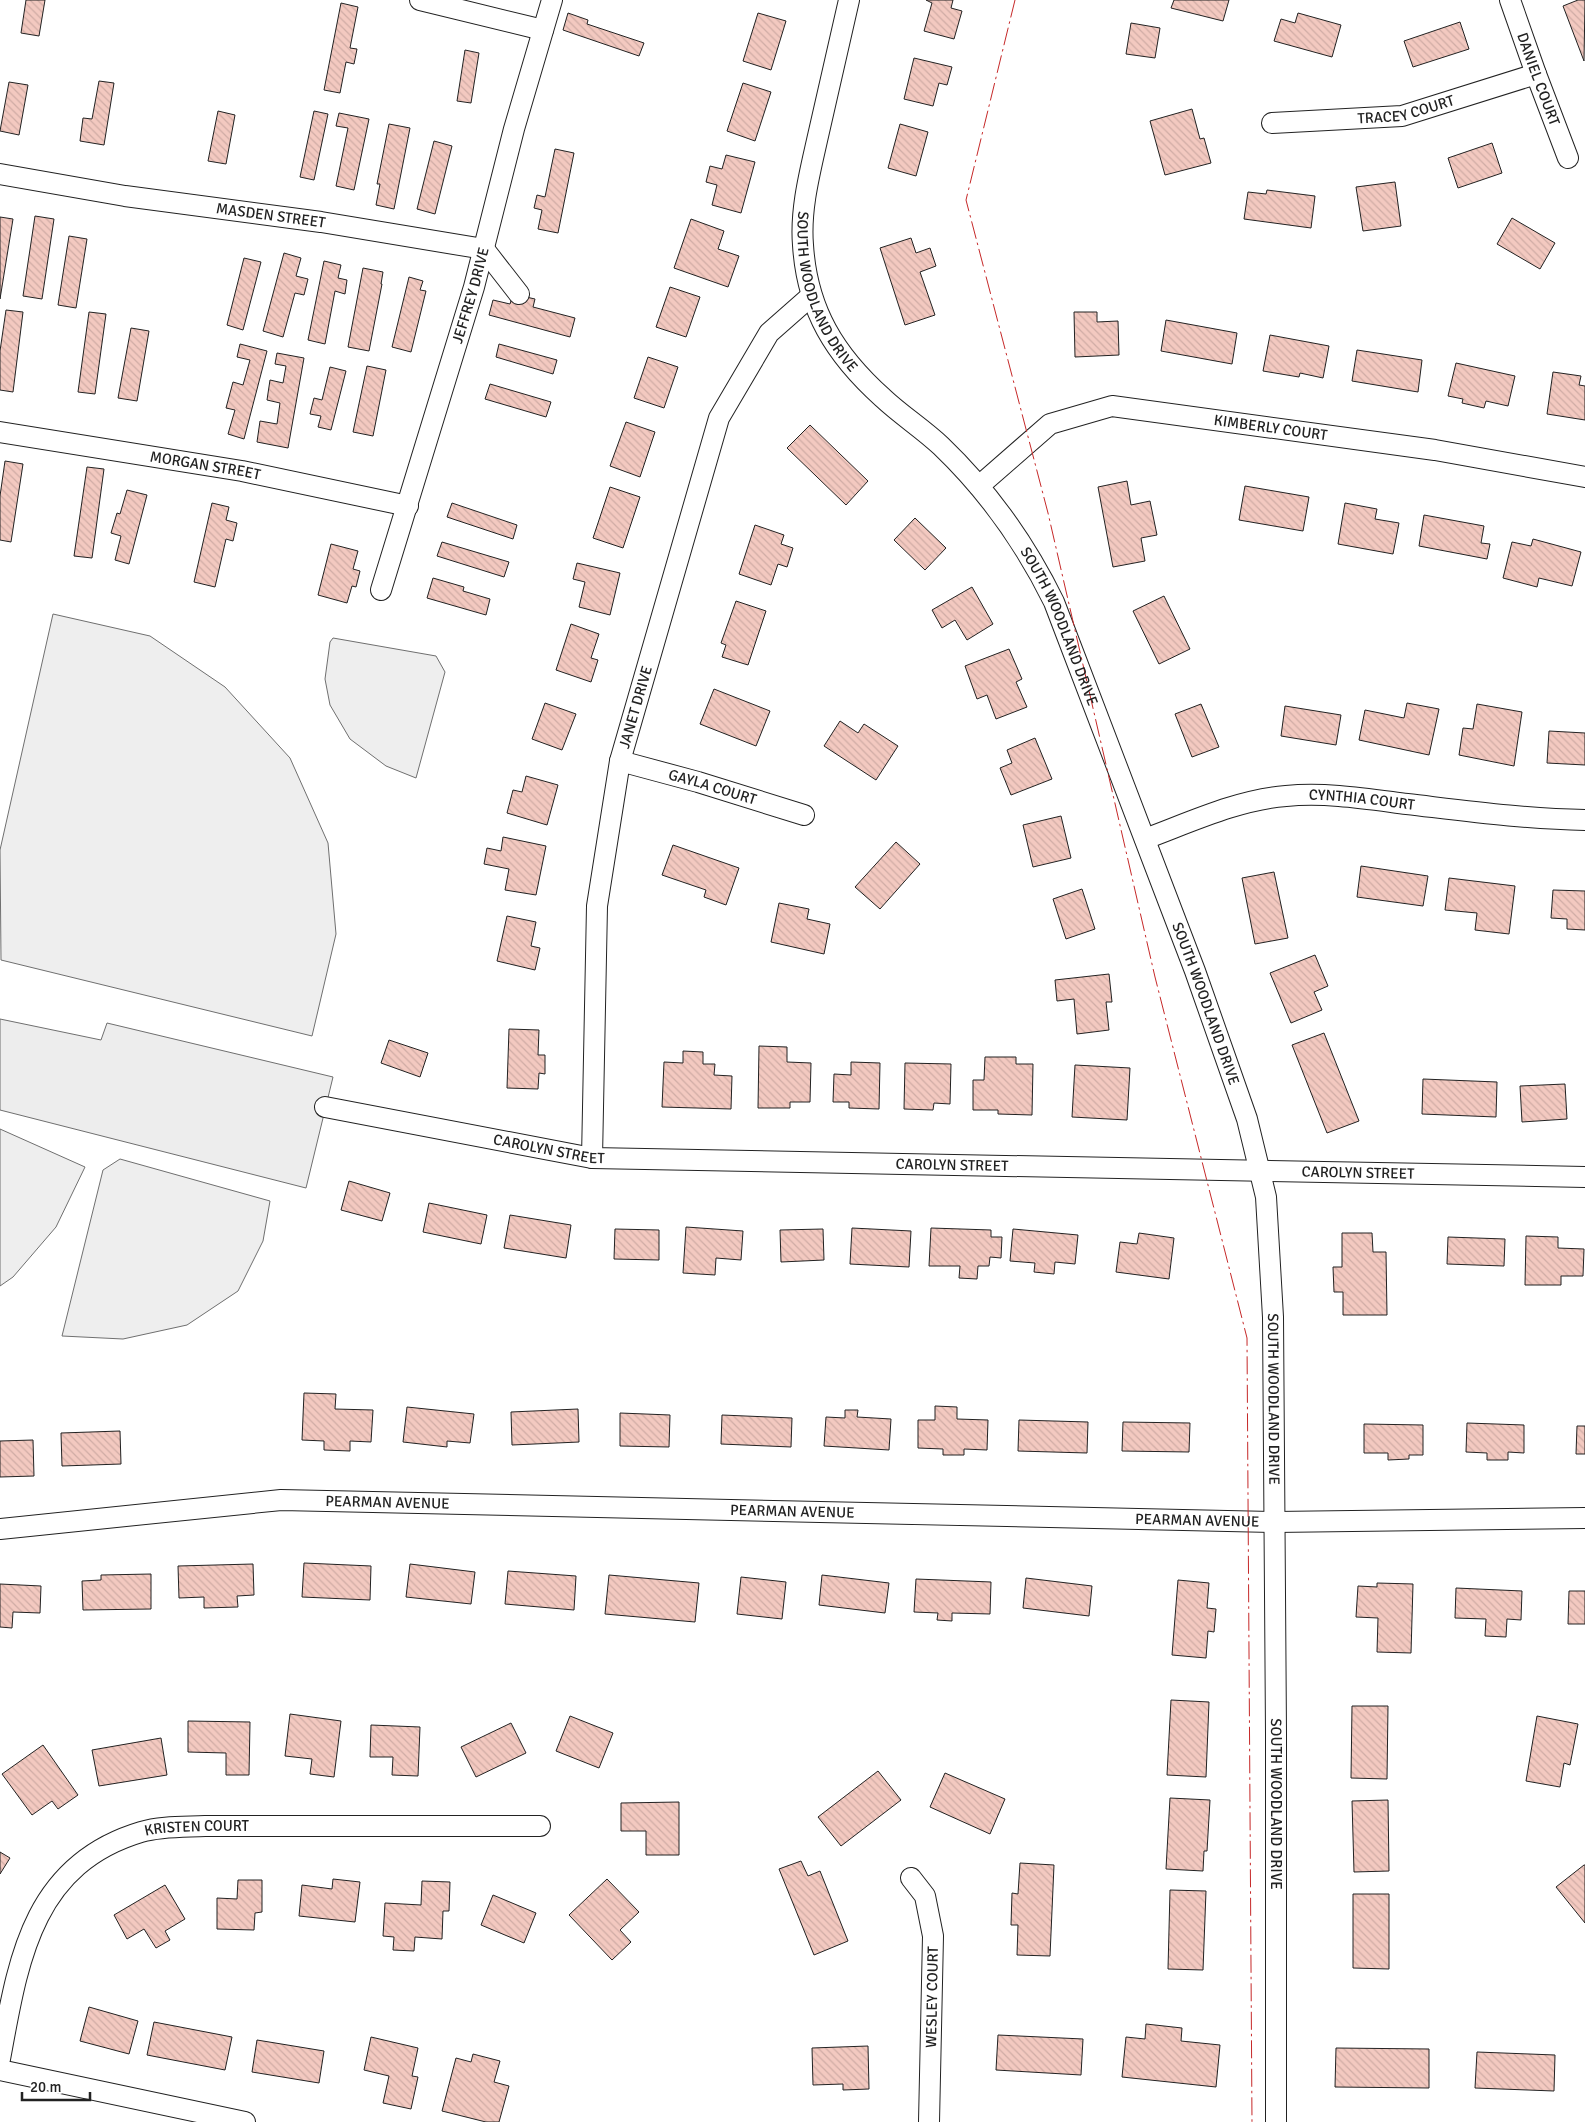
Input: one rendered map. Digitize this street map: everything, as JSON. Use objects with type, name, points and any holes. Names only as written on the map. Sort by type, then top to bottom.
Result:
[{"type":"street","points":[[420,0],[543,30]]},
{"type":"street","name":"JEFFREY DRIVE","points":[[381,590],[408,506],[484,249],[514,130],[552,0]]},
{"type":"street","name":"SOUTH WOODLAND DRIVE","points":[[850,0],[812,164],[804,208],[802,244],[806,279],[816,312],[833,344],[856,372],[882,398],[941,446],[979,486],[1015,532],[1036,566],[1054,602],[1196,971],[1248,1119],[1261,1172],[1266,1197],[1272,1281],[1275,1522],[1276,2122]]},
{"type":"street","name":"DANIEL COURT","points":[[1510,0],[1568,158]]},
{"type":"street","name":"TRACEY COURT","points":[[1272,123],[1402,116],[1536,74]]},
{"type":"street","name":"MASDEN STREET","points":[[0,174],[125,196],[320,222],[484,249]]},
{"type":"street","points":[[484,249],[519,294]]},
{"type":"street","name":"JANET DRIVE","points":[[592,1158],[597,906],[620,761],[720,418],[769,333],[811,296]]},
{"type":"street","name":"KIMBERLY COURT","points":[[979,486],[1050,424],[1112,406],[1435,450],[1585,477]]},
{"type":"street","name":"MORGAN STREET","points":[[0,432],[242,471],[408,506]]},
{"type":"street","name":"GAYLA COURT","points":[[620,761],[698,782],[804,815]]},
{"type":"street","name":"CYNTHIA COURT","points":[[1145,839],[1219,811],[1264,799],[1302,795],[1352,797],[1540,819],[1585,820]]},
{"type":"street","name":"CAROLYN STREET","points":[[325,1107],[592,1158],[1585,1177]]},
{"type":"street","name":"PEARMAN AVENUE","points":[[0,1529],[281,1500],[1275,1522],[1585,1518]]},
{"type":"street","name":"KRISTEN COURT","points":[[0,2059],[16,1976],[30,1933],[39,1913],[51,1893],[66,1876],[102,1849],[121,1840],[142,1832],[162,1828],[205,1826],[540,1826]]},
{"type":"street","name":"WESLEY COURT","points":[[911,1878],[925,1896],[933,1936],[930,2122]]},
{"type":"street","points":[[0,2070],[169,2114],[245,2122]]},
{"type":"shaded area","points":[[53,614],[150,636],[225,687],[290,758],[328,843],[336,934],[312,1036],[1,960],[0,850]]},
{"type":"shaded area","points":[[333,638],[436,656],[445,672],[416,778],[386,766],[350,739],[330,705],[325,679],[330,642]]},
{"type":"shaded area","points":[[0,1019],[101,1040],[107,1023],[333,1077],[306,1188],[0,1110]]},
{"type":"shaded area","points":[[0,1129],[85,1167],[56,1227],[13,1277],[0,1286]]},
{"type":"shaded area","points":[[120,1159],[270,1201],[263,1241],[238,1291],[187,1325],[123,1339],[62,1336],[103,1170]]},
{"type":"building","points":[[26,0],[45,0],[39,36],[21,33]]},
{"type":"building","points":[[926,0],[953,0],[951,8],[962,11],[954,39],[924,31],[932,3]]},
{"type":"building","points":[[1174,0],[1229,0],[1223,21],[1171,8]]},
{"type":"building","points":[[1578,0],[1585,0],[1584,61],[1563,6]]},
{"type":"building","points":[[341,3],[358,7],[350,48],[357,49],[354,64],[346,62],[340,93],[324,90]]},
{"type":"building","points":[[568,13],[588,20],[587,24],[644,43],[639,56],[563,30]]},
{"type":"building","points":[[758,13],[786,21],[771,70],[743,61]]},
{"type":"building","points":[[1298,13],[1341,25],[1332,57],[1274,41],[1281,19],[1295,23]]},
{"type":"building","points":[[1460,22],[1469,49],[1413,67],[1404,41]]},
{"type":"building","points":[[1131,23],[1160,28],[1155,58],[1126,54]]},
{"type":"building","points":[[465,50],[479,53],[471,103],[457,101]]},
{"type":"building","points":[[914,58],[952,67],[947,85],[939,83],[933,106],[904,99]]},
{"type":"building","points":[[99,81],[114,83],[104,145],[80,141],[83,118],[92,119]]},
{"type":"building","points":[[9,82],[28,85],[19,135],[0,131]]},
{"type":"building","points":[[743,83],[771,92],[755,141],[727,131]]},
{"type":"building","points":[[1192,109],[1200,139],[1204,138],[1211,163],[1165,175],[1150,121]]},
{"type":"building","points":[[218,111],[235,115],[226,164],[208,161]]},
{"type":"building","points":[[314,111],[328,114],[314,180],[300,177]]},
{"type":"building","points":[[339,113],[369,119],[354,190],[336,186],[348,128],[336,126]]},
{"type":"building","points":[[389,124],[410,128],[394,209],[376,205],[380,184],[377,184]]},
{"type":"building","points":[[900,124],[928,132],[916,176],[888,168]]},
{"type":"building","points":[[434,141],[452,146],[435,214],[417,209]]},
{"type":"building","points":[[1492,143],[1502,173],[1458,188],[1448,158]]},
{"type":"building","points":[[555,149],[574,153],[558,233],[538,229],[542,210],[534,208],[537,195],[545,197]]},
{"type":"building","points":[[726,155],[755,162],[741,213],[712,205],[717,185],[706,182],[710,166],[722,169]]},
{"type":"building","points":[[1395,182],[1401,226],[1363,231],[1356,187]]},
{"type":"building","points":[[1267,190],[1315,196],[1311,228],[1244,219],[1248,192],[1266,194]]},
{"type":"building","points":[[35,216],[54,219],[42,299],[23,296]]},
{"type":"building","points":[[0,217],[13,219],[0,299]]},
{"type":"building","points":[[1512,218],[1555,243],[1540,269],[1497,244]]},
{"type":"building","points":[[691,219],[724,231],[718,249],[739,256],[728,287],[674,268]]},
{"type":"building","points":[[69,236],[87,239],[76,308],[58,305]]},
{"type":"building","points":[[911,238],[916,253],[930,248],[936,266],[920,272],[935,315],[905,325],[880,248]]},
{"type":"building","points":[[284,253],[301,258],[296,276],[308,279],[304,295],[295,293],[283,337],[263,331]]},
{"type":"building","points":[[244,258],[261,262],[243,330],[227,325]]},
{"type":"building","points":[[324,261],[341,265],[338,278],[347,280],[345,294],[335,291],[325,344],[308,340]]},
{"type":"building","points":[[363,268],[383,272],[369,351],[348,347]]},
{"type":"building","points":[[409,277],[423,281],[420,290],[426,291],[411,352],[392,347]]},
{"type":"building","points":[[670,287],[700,297],[686,337],[656,327]]},
{"type":"building","points":[[513,294],[535,299],[533,307],[575,318],[570,337],[489,315],[493,300],[510,304]]},
{"type":"building","points":[[6,310],[23,312],[13,392],[0,390],[0,351]]},
{"type":"building","points":[[89,312],[106,314],[95,394],[78,392]]},
{"type":"building","points":[[1074,312],[1097,312],[1097,322],[1118,321],[1119,355],[1075,357]]},
{"type":"building","points":[[1166,320],[1237,333],[1232,364],[1161,351]]},
{"type":"building","points":[[131,328],[149,331],[137,401],[118,398]]},
{"type":"building","points":[[1270,335],[1329,346],[1323,378],[1300,373],[1299,377],[1263,371]]},
{"type":"building","points":[[240,344],[267,351],[244,439],[228,434],[235,410],[226,408],[233,382],[243,385],[250,360],[237,357]]},
{"type":"building","points":[[499,344],[557,360],[553,374],[496,357]]},
{"type":"building","points":[[1357,350],[1422,360],[1418,392],[1352,381]]},
{"type":"building","points":[[277,353],[304,358],[288,448],[257,442],[260,421],[277,424],[280,403],[267,400],[270,380],[283,383],[286,366],[275,364]]},
{"type":"building","points":[[648,357],[678,367],[664,408],[634,398]]},
{"type":"building","points":[[1456,363],[1515,376],[1508,406],[1486,401],[1484,408],[1462,403],[1463,399],[1448,396]]},
{"type":"building","points":[[367,366],[386,370],[373,436],[353,432]]},
{"type":"building","points":[[330,367],[346,371],[331,430],[318,427],[321,416],[310,414],[314,398],[322,400]]},
{"type":"building","points":[[1553,372],[1581,376],[1579,385],[1585,386],[1585,420],[1547,414]]},
{"type":"building","points":[[490,384],[551,402],[546,417],[485,399]]},
{"type":"building","points":[[626,422],[655,432],[640,477],[610,466]]},
{"type":"building","points":[[810,425],[868,481],[846,505],[787,448]]},
{"type":"building","points":[[5,461],[23,464],[11,542],[0,540],[0,496]]},
{"type":"building","points":[[87,467],[104,469],[92,558],[74,556]]},
{"type":"building","points":[[1127,481],[1131,505],[1150,501],[1157,535],[1141,538],[1145,561],[1113,567],[1098,487]]},
{"type":"building","points":[[1245,486],[1309,497],[1303,531],[1239,520]]},
{"type":"building","points":[[610,487],[640,497],[623,548],[593,538]]},
{"type":"building","points":[[127,490],[147,495],[129,564],[115,560],[121,536],[111,533],[117,513],[120,514]]},
{"type":"building","points":[[212,503],[229,507],[226,520],[237,523],[233,541],[226,539],[215,587],[194,582]]},
{"type":"building","points":[[452,503],[517,525],[513,539],[447,517]]},
{"type":"building","points":[[1345,503],[1377,509],[1375,519],[1399,523],[1393,554],[1338,544]]},
{"type":"building","points":[[1424,515],[1484,526],[1481,543],[1490,544],[1487,559],[1419,546]]},
{"type":"building","points":[[915,518],[946,548],[925,570],[894,540]]},
{"type":"building","points":[[755,525],[784,535],[781,544],[793,548],[787,567],[778,564],[771,585],[739,574]]},
{"type":"building","points":[[1533,539],[1581,552],[1572,586],[1539,578],[1537,587],[1503,578],[1512,542],[1531,546]]},
{"type":"building","points":[[442,542],[509,562],[504,577],[437,556]]},
{"type":"building","points":[[331,544],[358,551],[353,569],[360,571],[356,587],[352,586],[347,603],[318,595]]},
{"type":"building","points":[[577,563],[620,573],[610,615],[579,607],[585,582],[573,579]]},
{"type":"building","points":[[433,578],[464,587],[463,591],[490,599],[486,615],[427,598]]},
{"type":"building","points":[[972,587],[993,624],[967,640],[955,620],[942,628],[932,610]]},
{"type":"building","points":[[1164,596],[1190,649],[1159,664],[1133,611]]},
{"type":"building","points":[[736,601],[766,611],[748,665],[722,657],[726,645],[721,643]]},
{"type":"building","points":[[571,624],[599,634],[591,658],[598,660],[591,682],[556,670]]},
{"type":"building","points":[[1009,649],[1022,679],[1016,682],[1027,707],[996,719],[987,695],[977,699],[965,666]]},
{"type":"building","points":[[714,689],[770,711],[756,746],[700,724]]},
{"type":"building","points":[[545,703],[576,714],[562,750],[532,739]]},
{"type":"building","points":[[1407,703],[1439,709],[1429,755],[1359,740],[1365,710],[1404,718]]},
{"type":"building","points":[[1201,704],[1219,747],[1192,757],[1175,714]]},
{"type":"building","points":[[1477,704],[1522,712],[1514,766],[1459,755],[1463,728],[1473,729]]},
{"type":"building","points":[[1285,706],[1341,715],[1336,745],[1281,736]]},
{"type":"building","points":[[840,721],[858,733],[864,724],[898,746],[876,780],[824,746]]},
{"type":"building","points":[[1549,731],[1585,733],[1585,765],[1547,763]]},
{"type":"building","points":[[1035,738],[1052,779],[1011,795],[1000,768],[1012,763],[1007,750]]},
{"type":"building","points":[[526,776],[558,785],[547,825],[507,813],[513,790],[522,792]]},
{"type":"building","points":[[1061,816],[1071,858],[1033,867],[1023,825]]},
{"type":"building","points":[[503,837],[546,846],[536,895],[505,890],[509,869],[484,864],[487,848],[501,851]]},
{"type":"building","points":[[896,842],[920,864],[880,909],[855,887]]},
{"type":"building","points":[[673,845],[739,868],[726,905],[704,897],[706,890],[662,875]]},
{"type":"building","points":[[1361,866],[1428,876],[1423,906],[1357,897]]},
{"type":"building","points":[[1274,872],[1288,938],[1255,944],[1242,878]]},
{"type":"building","points":[[1449,878],[1515,886],[1509,934],[1475,930],[1477,913],[1445,910]]},
{"type":"building","points":[[1082,889],[1095,929],[1066,939],[1053,899]]},
{"type":"building","points":[[1553,890],[1585,891],[1585,930],[1567,929],[1567,919],[1551,918]]},
{"type":"building","points":[[779,903],[809,909],[807,919],[830,924],[824,954],[771,942]]},
{"type":"building","points":[[507,916],[536,922],[531,946],[540,948],[535,970],[497,961]]},
{"type":"building","points":[[1315,955],[1328,986],[1314,992],[1322,1010],[1291,1023],[1270,973]]},
{"type":"building","points":[[1109,974],[1112,1002],[1106,1002],[1109,1030],[1077,1034],[1074,999],[1057,1001],[1055,980]]},
{"type":"building","points":[[509,1029],[539,1030],[538,1055],[545,1055],[545,1074],[539,1073],[538,1089],[507,1088]]},
{"type":"building","points":[[1324,1033],[1359,1121],[1327,1133],[1292,1045]]},
{"type":"building","points":[[389,1040],[428,1053],[420,1077],[381,1063]]},
{"type":"building","points":[[759,1046],[787,1047],[787,1062],[811,1063],[810,1102],[790,1102],[790,1108],[758,1108]]},
{"type":"building","points":[[683,1051],[703,1052],[703,1064],[715,1064],[714,1075],[732,1076],[731,1109],[662,1107],[664,1062],[683,1063]]},
{"type":"building","points":[[985,1057],[1016,1057],[1016,1064],[1033,1064],[1032,1115],[998,1114],[998,1110],[973,1110],[973,1080],[984,1080]]},
{"type":"building","points":[[851,1062],[880,1063],[879,1109],[849,1108],[849,1102],[833,1102],[834,1074],[851,1075]]},
{"type":"building","points":[[905,1063],[951,1064],[950,1104],[934,1103],[933,1110],[904,1109]]},
{"type":"building","points":[[1075,1065],[1130,1068],[1127,1120],[1072,1117]]},
{"type":"building","points":[[1423,1079],[1497,1082],[1496,1117],[1422,1114]]},
{"type":"building","points":[[1565,1084],[1567,1119],[1522,1122],[1520,1086]]},
{"type":"building","points":[[349,1181],[390,1193],[382,1221],[341,1210]]},
{"type":"building","points":[[429,1203],[487,1215],[481,1244],[423,1232]]},
{"type":"building","points":[[510,1215],[571,1225],[566,1258],[504,1248]]},
{"type":"building","points":[[686,1227],[743,1231],[741,1260],[716,1258],[715,1275],[683,1273]]},
{"type":"building","points":[[852,1228],[911,1231],[909,1267],[850,1264]]},
{"type":"building","points":[[931,1228],[991,1230],[991,1237],[1002,1237],[1001,1258],[990,1257],[989,1266],[978,1266],[977,1279],[959,1278],[960,1266],[929,1266]]},
{"type":"building","points":[[615,1229],[659,1230],[659,1260],[614,1259]]},
{"type":"building","points":[[823,1229],[824,1260],[781,1262],[780,1230]]},
{"type":"building","points":[[1013,1229],[1078,1235],[1075,1264],[1055,1262],[1054,1274],[1034,1272],[1035,1263],[1010,1261]]},
{"type":"building","points":[[1139,1233],[1174,1238],[1169,1279],[1116,1272],[1120,1242],[1137,1244]]},
{"type":"building","points":[[1342,1233],[1372,1233],[1373,1252],[1386,1252],[1387,1315],[1343,1315],[1343,1292],[1334,1292],[1333,1267],[1342,1267]]},
{"type":"building","points":[[1526,1236],[1558,1237],[1558,1248],[1584,1249],[1583,1276],[1561,1276],[1561,1285],[1525,1285]]},
{"type":"building","points":[[1448,1237],[1505,1239],[1504,1266],[1447,1264]]},
{"type":"building","points":[[304,1393],[336,1394],[335,1409],[373,1410],[371,1442],[350,1441],[350,1451],[324,1450],[324,1441],[302,1440]]},
{"type":"building","points":[[935,1406],[957,1407],[957,1419],[988,1420],[987,1450],[964,1449],[964,1455],[943,1455],[943,1449],[918,1448],[918,1420],[935,1420]]},
{"type":"building","points":[[407,1407],[474,1414],[470,1443],[447,1441],[447,1447],[403,1442]]},
{"type":"building","points":[[578,1409],[579,1442],[512,1445],[511,1412]]},
{"type":"building","points":[[845,1410],[858,1410],[857,1417],[891,1419],[889,1450],[824,1446],[826,1417],[845,1418]]},
{"type":"building","points":[[620,1413],[670,1415],[669,1447],[620,1446]]},
{"type":"building","points":[[722,1415],[792,1418],[791,1447],[721,1444]]},
{"type":"building","points":[[1019,1420],[1088,1422],[1087,1453],[1018,1451]]},
{"type":"building","points":[[1123,1422],[1190,1423],[1189,1452],[1122,1451]]},
{"type":"building","points":[[1467,1423],[1524,1425],[1524,1453],[1508,1452],[1508,1460],[1487,1460],[1487,1453],[1466,1452]]},
{"type":"building","points":[[1364,1424],[1423,1425],[1423,1455],[1409,1455],[1409,1459],[1388,1460],[1388,1453],[1364,1453]]},
{"type":"building","points":[[1577,1426],[1585,1426],[1585,1454],[1576,1454]]},
{"type":"building","points":[[120,1431],[121,1464],[62,1466],[61,1433]]},
{"type":"building","points":[[33,1440],[34,1476],[0,1477],[0,1441]]},
{"type":"building","points":[[304,1563],[371,1566],[370,1600],[302,1597]]},
{"type":"building","points":[[253,1564],[254,1595],[237,1596],[238,1607],[204,1608],[204,1597],[179,1598],[178,1566]]},
{"type":"building","points":[[410,1564],[475,1572],[471,1604],[406,1597]]},
{"type":"building","points":[[508,1571],[576,1576],[574,1610],[505,1604]]},
{"type":"building","points":[[151,1574],[151,1609],[83,1610],[82,1581],[101,1580],[101,1575]]},
{"type":"building","points":[[609,1575],[699,1583],[695,1622],[605,1614]]},
{"type":"building","points":[[822,1575],[889,1583],[885,1613],[819,1605]]},
{"type":"building","points":[[741,1577],[786,1582],[782,1619],[737,1614]]},
{"type":"building","points":[[1026,1578],[1092,1586],[1089,1616],[1023,1608]]},
{"type":"building","points":[[916,1579],[991,1582],[990,1614],[952,1613],[952,1621],[937,1620],[938,1613],[914,1612]]},
{"type":"building","points":[[1178,1580],[1209,1583],[1207,1608],[1216,1609],[1214,1632],[1208,1631],[1206,1658],[1172,1655]]},
{"type":"building","points":[[1377,1583],[1413,1584],[1411,1653],[1377,1652],[1378,1618],[1356,1617],[1358,1586],[1377,1587]]},
{"type":"building","points":[[0,1584],[41,1586],[40,1613],[13,1612],[12,1628],[0,1627]]},
{"type":"building","points":[[1456,1588],[1522,1591],[1521,1620],[1507,1619],[1506,1637],[1485,1636],[1486,1619],[1455,1618]]},
{"type":"building","points":[[1569,1591],[1585,1591],[1585,1624],[1568,1624]]},
{"type":"building","points":[[1171,1700],[1209,1702],[1206,1777],[1167,1775]]},
{"type":"building","points":[[1352,1706],[1388,1706],[1387,1779],[1351,1778]]},
{"type":"building","points":[[290,1714],[341,1721],[334,1777],[310,1774],[312,1759],[285,1756]]},
{"type":"building","points":[[570,1716],[613,1733],[599,1768],[556,1751]]},
{"type":"building","points":[[1537,1716],[1578,1724],[1570,1765],[1564,1763],[1560,1787],[1526,1781]]},
{"type":"building","points":[[188,1721],[250,1722],[249,1775],[226,1775],[226,1753],[188,1752]]},
{"type":"building","points":[[511,1723],[526,1753],[476,1777],[461,1747]]},
{"type":"building","points":[[371,1725],[420,1727],[418,1776],[392,1775],[393,1757],[370,1757]]},
{"type":"building","points":[[161,1738],[167,1775],[99,1786],[92,1750]]},
{"type":"building","points":[[43,1745],[78,1795],[58,1809],[52,1801],[32,1815],[2,1774]]},
{"type":"building","points":[[878,1771],[901,1800],[841,1846],[818,1817]]},
{"type":"building","points":[[945,1773],[1005,1799],[990,1834],[930,1807]]},
{"type":"building","points":[[1170,1798],[1210,1800],[1207,1851],[1204,1851],[1203,1871],[1166,1869]]},
{"type":"building","points":[[1388,1800],[1389,1871],[1354,1872],[1352,1801]]},
{"type":"building","points":[[679,1802],[679,1855],[646,1855],[646,1831],[621,1831],[621,1803]]},
{"type":"building","points":[[0,1852],[10,1858],[0,1874]]},
{"type":"building","points":[[801,1861],[808,1876],[820,1871],[848,1941],[814,1955],[779,1869]]},
{"type":"building","points":[[1020,1863],[1054,1865],[1050,1956],[1017,1955],[1018,1925],[1011,1925],[1012,1893],[1018,1894]]},
{"type":"building","points":[[1585,1865],[1585,1923],[1556,1887]]},
{"type":"building","points":[[333,1879],[360,1882],[355,1922],[299,1916],[302,1885],[332,1889]]},
{"type":"building","points":[[607,1879],[639,1912],[620,1930],[631,1942],[612,1960],[569,1915]]},
{"type":"building","points":[[238,1880],[262,1880],[262,1912],[255,1913],[254,1930],[217,1929],[217,1898],[237,1899]]},
{"type":"building","points":[[422,1881],[450,1882],[449,1911],[443,1911],[442,1939],[415,1937],[414,1951],[393,1950],[394,1937],[383,1936],[385,1903],[421,1905]]},
{"type":"building","points":[[165,1885],[185,1919],[165,1931],[170,1940],[156,1948],[144,1929],[127,1939],[114,1915]]},
{"type":"building","points":[[1170,1890],[1206,1891],[1203,1970],[1168,1969]]},
{"type":"building","points":[[1353,1894],[1389,1894],[1389,1969],[1353,1968]]},
{"type":"building","points":[[493,1895],[536,1913],[524,1943],[481,1925]]},
{"type":"building","points":[[89,2007],[138,2021],[129,2054],[80,2041]]},
{"type":"building","points":[[154,2022],[232,2037],[225,2070],[147,2055]]},
{"type":"building","points":[[1146,2024],[1182,2028],[1181,2041],[1220,2045],[1216,2087],[1122,2077],[1126,2037],[1145,2039]]},
{"type":"building","points":[[998,2035],[1083,2039],[1081,2075],[996,2070]]},
{"type":"building","points":[[371,2037],[418,2048],[412,2076],[418,2077],[411,2109],[383,2103],[389,2076],[364,2070]]},
{"type":"building","points":[[257,2040],[324,2051],[319,2083],[252,2072]]},
{"type":"building","points":[[868,2046],[869,2089],[843,2090],[843,2084],[813,2085],[812,2048]]},
{"type":"building","points":[[1336,2048],[1429,2049],[1429,2088],[1335,2087]]},
{"type":"building","points":[[1477,2052],[1555,2055],[1554,2091],[1475,2088]]},
{"type":"building","points":[[473,2054],[500,2061],[494,2082],[509,2086],[499,2122],[486,2122],[442,2111],[456,2058],[471,2062]]},
{"type":"power","points":[[1015,0],[966,200],[1048,513],[1155,977],[1247,1338],[1252,2122]]}]
